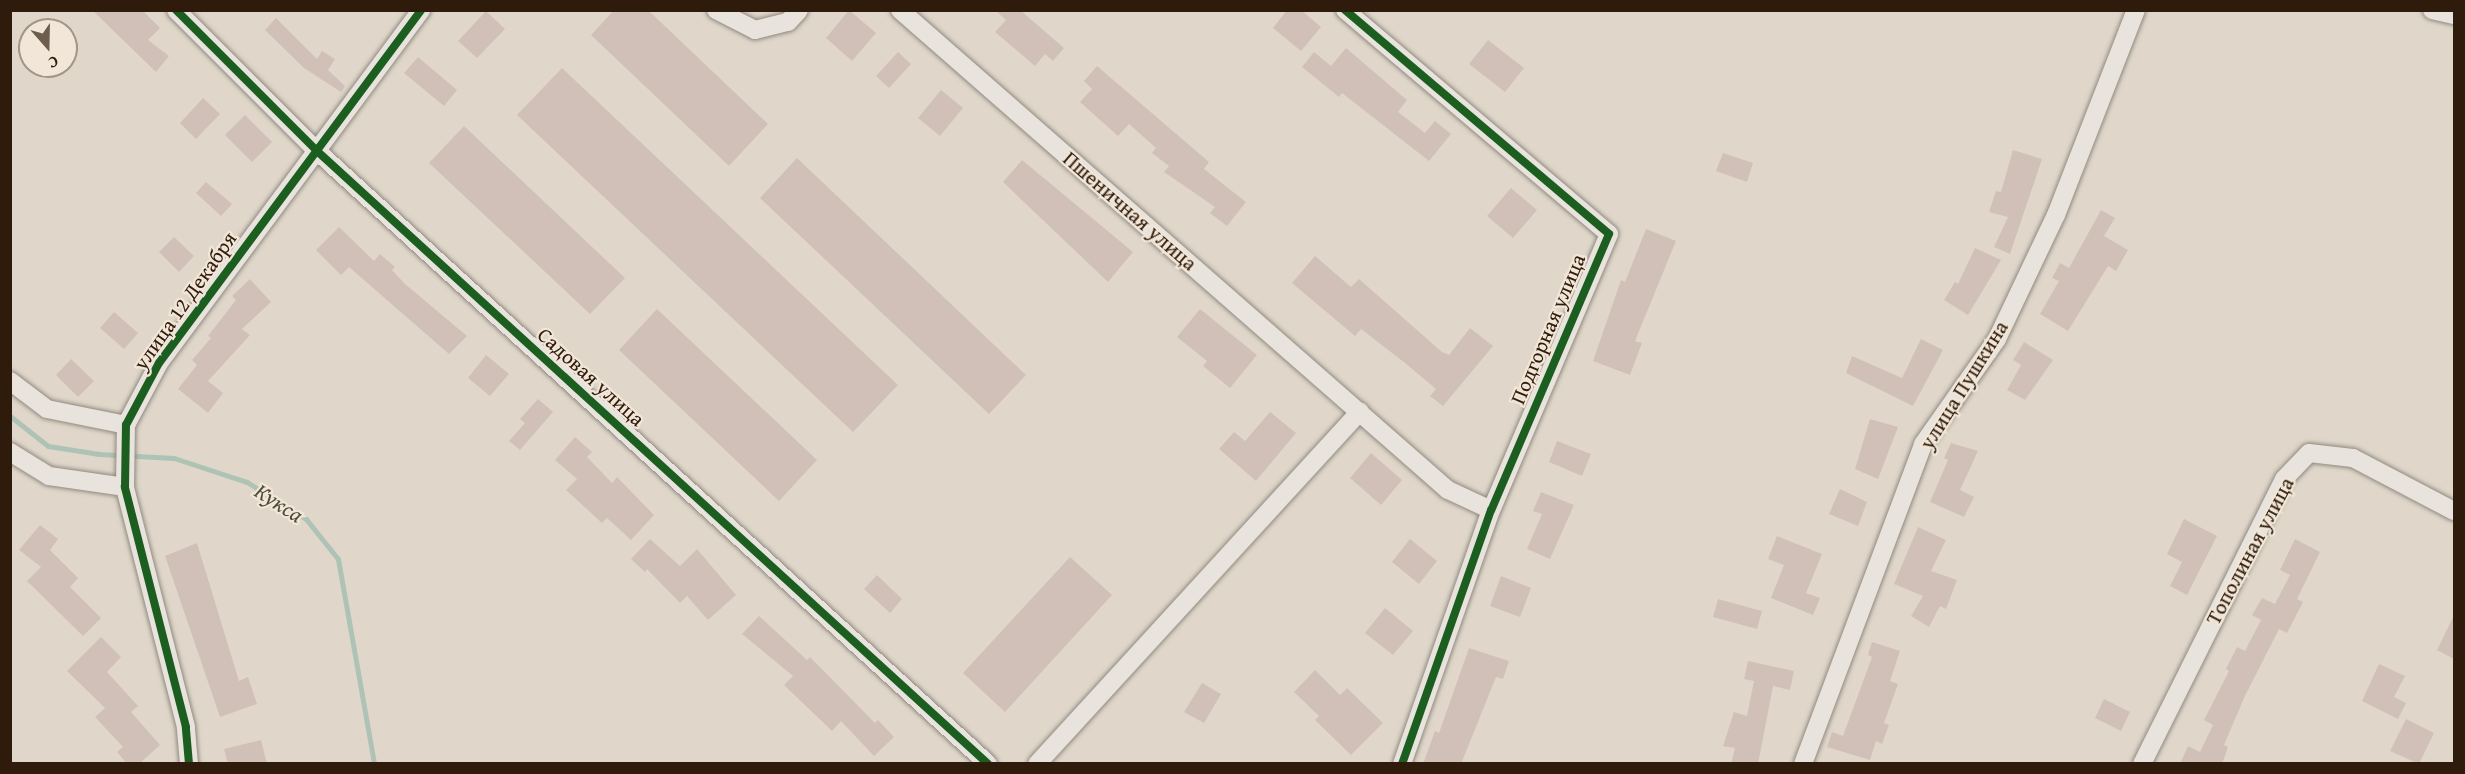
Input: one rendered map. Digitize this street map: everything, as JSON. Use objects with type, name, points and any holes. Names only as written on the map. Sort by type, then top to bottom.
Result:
[{"type":"street","name":"Садовая улица","points":[[176,10],[317,151],[988,764]]},
{"type":"street","name":"улица 12 Декабря","points":[[189,764],[186,727],[124,478],[123,444],[126,425],[159,363],[421,10]]},
{"type":"street","points":[[716,10],[755,30],[788,22],[799,10]]},
{"type":"street","name":"Пшеничная улица","points":[[900,10],[1448,490],[1491,510]]},
{"type":"street","name":"Подгорная улица","points":[[1345,10],[1609,234],[1491,510],[1402,764]]},
{"type":"street","name":"улица Пушкина","points":[[1803,764],[1923,444],[1997,339],[2056,214],[2136,10]]},
{"type":"street","points":[[2432,10],[2454,15]]},
{"type":"street","points":[[10,381],[47,409],[126,425]]},
{"type":"street","points":[[1037,764],[1360,412]]},
{"type":"street","points":[[10,452],[49,476],[124,478]]},
{"type":"street","name":"Тополиная улица","points":[[2142,764],[2284,479],[2309,453],[2353,458],[2454,511]]},
{"type":"building","points":[[92,10],[142,10],[160,28],[148,40],[169,56],[156,72]]},
{"type":"building","points":[[614,10],[648,10],[768,124],[729,166],[591,35]]},
{"type":"building","points":[[849,10],[876,33],[852,61],[826,38]]},
{"type":"building","points":[[995,10],[1020,10],[1064,48],[1053,61],[1045,54],[1035,66],[995,32],[1006,20]]},
{"type":"building","points":[[1287,10],[1301,10],[1321,27],[1301,51],[1273,28]]},
{"type":"building","points":[[486,11],[505,29],[477,58],[458,41]]},
{"type":"building","points":[[276,18],[317,59],[322,51],[335,59],[328,70],[345,86],[341,92],[304,68],[265,30]]},
{"type":"building","points":[[1488,40],[1524,68],[1505,92],[1469,64]]},
{"type":"building","points":[[1346,48],[1407,100],[1398,112],[1425,133],[1435,121],[1451,134],[1429,161],[1342,93],[1339,97],[1302,67],[1314,52],[1331,66]]},
{"type":"building","points":[[898,52],[911,64],[889,88],[876,76]]},
{"type":"building","points":[[418,57],[457,90],[444,106],[404,73]]},
{"type":"building","points":[[1097,66],[1209,162],[1204,169],[1246,202],[1227,226],[1210,213],[1215,207],[1164,172],[1169,166],[1152,153],[1156,148],[1129,124],[1118,136],[1080,102],[1092,89],[1084,81]]},
{"type":"building","points":[[562,68],[898,385],[853,432],[517,115]]},
{"type":"building","points":[[941,90],[963,108],[940,136],[918,118]]},
{"type":"building","points":[[203,98],[220,114],[196,139],[180,123]]},
{"type":"building","points":[[245,115],[272,142],[252,162],[225,135]]},
{"type":"building","points":[[464,126],[625,278],[590,314],[429,163]]},
{"type":"building","points":[[2013,150],[2042,159],[2010,254],[1994,247],[2008,217],[1989,212],[1996,191],[2001,192]]},
{"type":"building","points":[[1723,153],[1753,163],[1747,182],[1716,171]]},
{"type":"building","points":[[797,158],[1026,375],[989,414],[760,198]]},
{"type":"building","points":[[1022,160],[1133,252],[1108,282],[1003,182]]},
{"type":"building","points":[[206,182],[232,204],[221,216],[196,193]]},
{"type":"building","points":[[1511,188],[1537,210],[1513,238],[1487,216]]},
{"type":"building","points":[[2101,210],[2115,218],[2104,236],[2128,250],[2116,271],[2108,266],[2068,331],[2040,314],[2059,281],[2052,278],[2060,263],[2069,268]]},
{"type":"building","points":[[339,227],[374,261],[380,254],[395,267],[392,270],[405,284],[467,336],[449,354],[349,267],[341,275],[316,250]]},
{"type":"building","points":[[1646,229],[1676,241],[1635,341],[1642,343],[1630,375],[1593,361],[1621,280],[1625,282]]},
{"type":"building","points":[[174,237],[194,256],[179,272],[159,252]]},
{"type":"building","points":[[1975,248],[2001,260],[1968,315],[1944,300],[1955,282],[1958,284]]},
{"type":"building","points":[[1315,256],[1351,287],[1359,279],[1442,352],[1449,355],[1470,328],[1493,346],[1443,406],[1430,396],[1436,389],[1405,363],[1361,329],[1355,336],[1292,283]]},
{"type":"building","points":[[250,279],[271,302],[242,329],[250,335],[208,381],[223,393],[208,413],[178,389],[197,365],[192,360],[211,338],[208,336],[236,300],[232,296]]},
{"type":"building","points":[[657,309],[817,460],[779,501],[619,350]]},
{"type":"building","points":[[1200,309],[1257,355],[1230,388],[1203,366],[1207,361],[1177,337]]},
{"type":"building","points":[[114,312],[138,333],[124,349],[100,328]]},
{"type":"building","points":[[1921,339],[1943,350],[1913,406],[1846,373],[1852,356],[1902,378]]},
{"type":"building","points":[[2024,342],[2053,360],[2025,400],[2007,390],[2021,365],[2013,360]]},
{"type":"building","points":[[486,355],[509,374],[490,396],[468,378]]},
{"type":"building","points":[[71,359],[94,381],[78,397],[56,375]]},
{"type":"building","points":[[538,399],[553,412],[520,450],[509,441],[525,423],[520,419]]},
{"type":"building","points":[[1270,412],[1296,433],[1256,481],[1219,449],[1234,432],[1245,441]]},
{"type":"building","points":[[1870,419],[1898,427],[1878,479],[1855,469]]},
{"type":"building","points":[[575,437],[592,452],[587,457],[612,483],[617,477],[654,515],[631,540],[607,518],[602,523],[566,490],[577,479],[555,460]]},
{"type":"building","points":[[1557,441],[1591,454],[1582,476],[1549,462]]},
{"type":"building","points":[[1951,443],[1978,451],[1960,490],[1974,497],[1964,517],[1930,502],[1948,460],[1944,458]]},
{"type":"building","points":[[1371,453],[1402,480],[1381,505],[1350,478]]},
{"type":"building","points":[[1840,489],[1867,502],[1858,526],[1829,514]]},
{"type":"building","points":[[1541,492],[1574,505],[1550,559],[1527,549],[1542,514],[1533,511]]},
{"type":"building","points":[[2184,519],[2217,536],[2187,595],[2170,586],[2182,562],[2167,554]]},
{"type":"building","points":[[40,525],[58,539],[50,550],[78,578],[70,587],[101,618],[83,636],[27,581],[41,567],[19,550]]},
{"type":"building","points":[[1918,527],[1946,540],[1931,571],[1957,580],[1946,609],[1940,606],[1929,627],[1911,616],[1923,596],[1894,584]]},
{"type":"building","points":[[1777,536],[1822,554],[1806,593],[1820,598],[1813,615],[1771,598],[1784,565],[1768,559]]},
{"type":"building","points":[[650,539],[680,566],[697,549],[736,595],[708,620],[687,596],[680,603],[647,569],[645,572],[631,559]]},
{"type":"building","points":[[1410,539],[1437,561],[1419,584],[1392,562]]},
{"type":"building","points":[[2295,539],[2320,552],[2297,599],[2303,602],[2287,633],[2279,629],[2244,698],[2224,745],[2228,747],[2222,764],[2180,764],[2188,746],[2200,752],[2213,725],[2204,720],[2229,671],[2226,669],[2237,647],[2245,651],[2261,620],[2252,615],[2262,598],[2275,604],[2290,575],[2280,570]]},
{"type":"building","points":[[197,543],[239,681],[248,677],[257,704],[220,717],[165,556]]},
{"type":"building","points":[[1070,557],[1112,595],[1005,712],[963,673]]},
{"type":"building","points":[[877,575],[902,599],[890,613],[864,589]]},
{"type":"building","points":[[1501,576],[1531,588],[1520,617],[1490,606]]},
{"type":"building","points":[[1718,599],[1762,611],[1757,629],[1713,617]]},
{"type":"building","points":[[1385,608],[1413,631],[1393,655],[1365,633]]},
{"type":"building","points":[[2454,615],[2454,659],[2437,650]]},
{"type":"building","points":[[759,616],[807,660],[810,657],[875,723],[878,720],[894,737],[874,756],[841,721],[832,731],[784,685],[793,676],[742,634]]},
{"type":"building","points":[[101,637],[121,657],[107,672],[138,706],[131,712],[160,745],[139,764],[127,764],[117,752],[123,747],[95,717],[105,708],[67,671]]},
{"type":"building","points":[[1872,642],[1900,651],[1890,681],[1898,684],[1884,723],[1889,725],[1882,744],[1876,741],[1870,760],[1827,747],[1832,732],[1843,736],[1872,657],[1868,655]]},
{"type":"building","points":[[1469,648],[1509,661],[1503,679],[1496,677],[1461,764],[1423,764],[1435,731],[1439,733]]},
{"type":"building","points":[[1748,661],[1794,671],[1790,690],[1773,686],[1758,764],[1731,764],[1735,748],[1723,746],[1734,712],[1747,716],[1754,681],[1744,679]]},
{"type":"building","points":[[2379,664],[2405,676],[2394,697],[2406,703],[2398,719],[2362,701]]},
{"type":"building","points":[[1315,670],[1340,695],[1347,688],[1383,723],[1351,755],[1315,720],[1319,716],[1294,692]]},
{"type":"building","points":[[1202,683],[1221,694],[1204,723],[1184,712]]},
{"type":"building","points":[[2104,699],[2130,712],[2121,731],[2095,718]]},
{"type":"building","points":[[2406,719],[2434,733],[2419,764],[2390,751]]},
{"type":"building","points":[[261,740],[267,764],[228,764],[224,749]]},
{"type":"waterway","name":"Кукса","points":[[10,416],[48,446],[99,454],[174,458],[247,482],[306,519],[338,559],[374,764]]},
{"type":"cycle path","points":[[176,10],[317,151],[988,764]]},
{"type":"cycle path","points":[[189,764],[186,727],[125,487],[126,425],[159,363],[421,10]]},
{"type":"cycle path","points":[[1345,10],[1609,234],[1491,510],[1402,764]]}]
